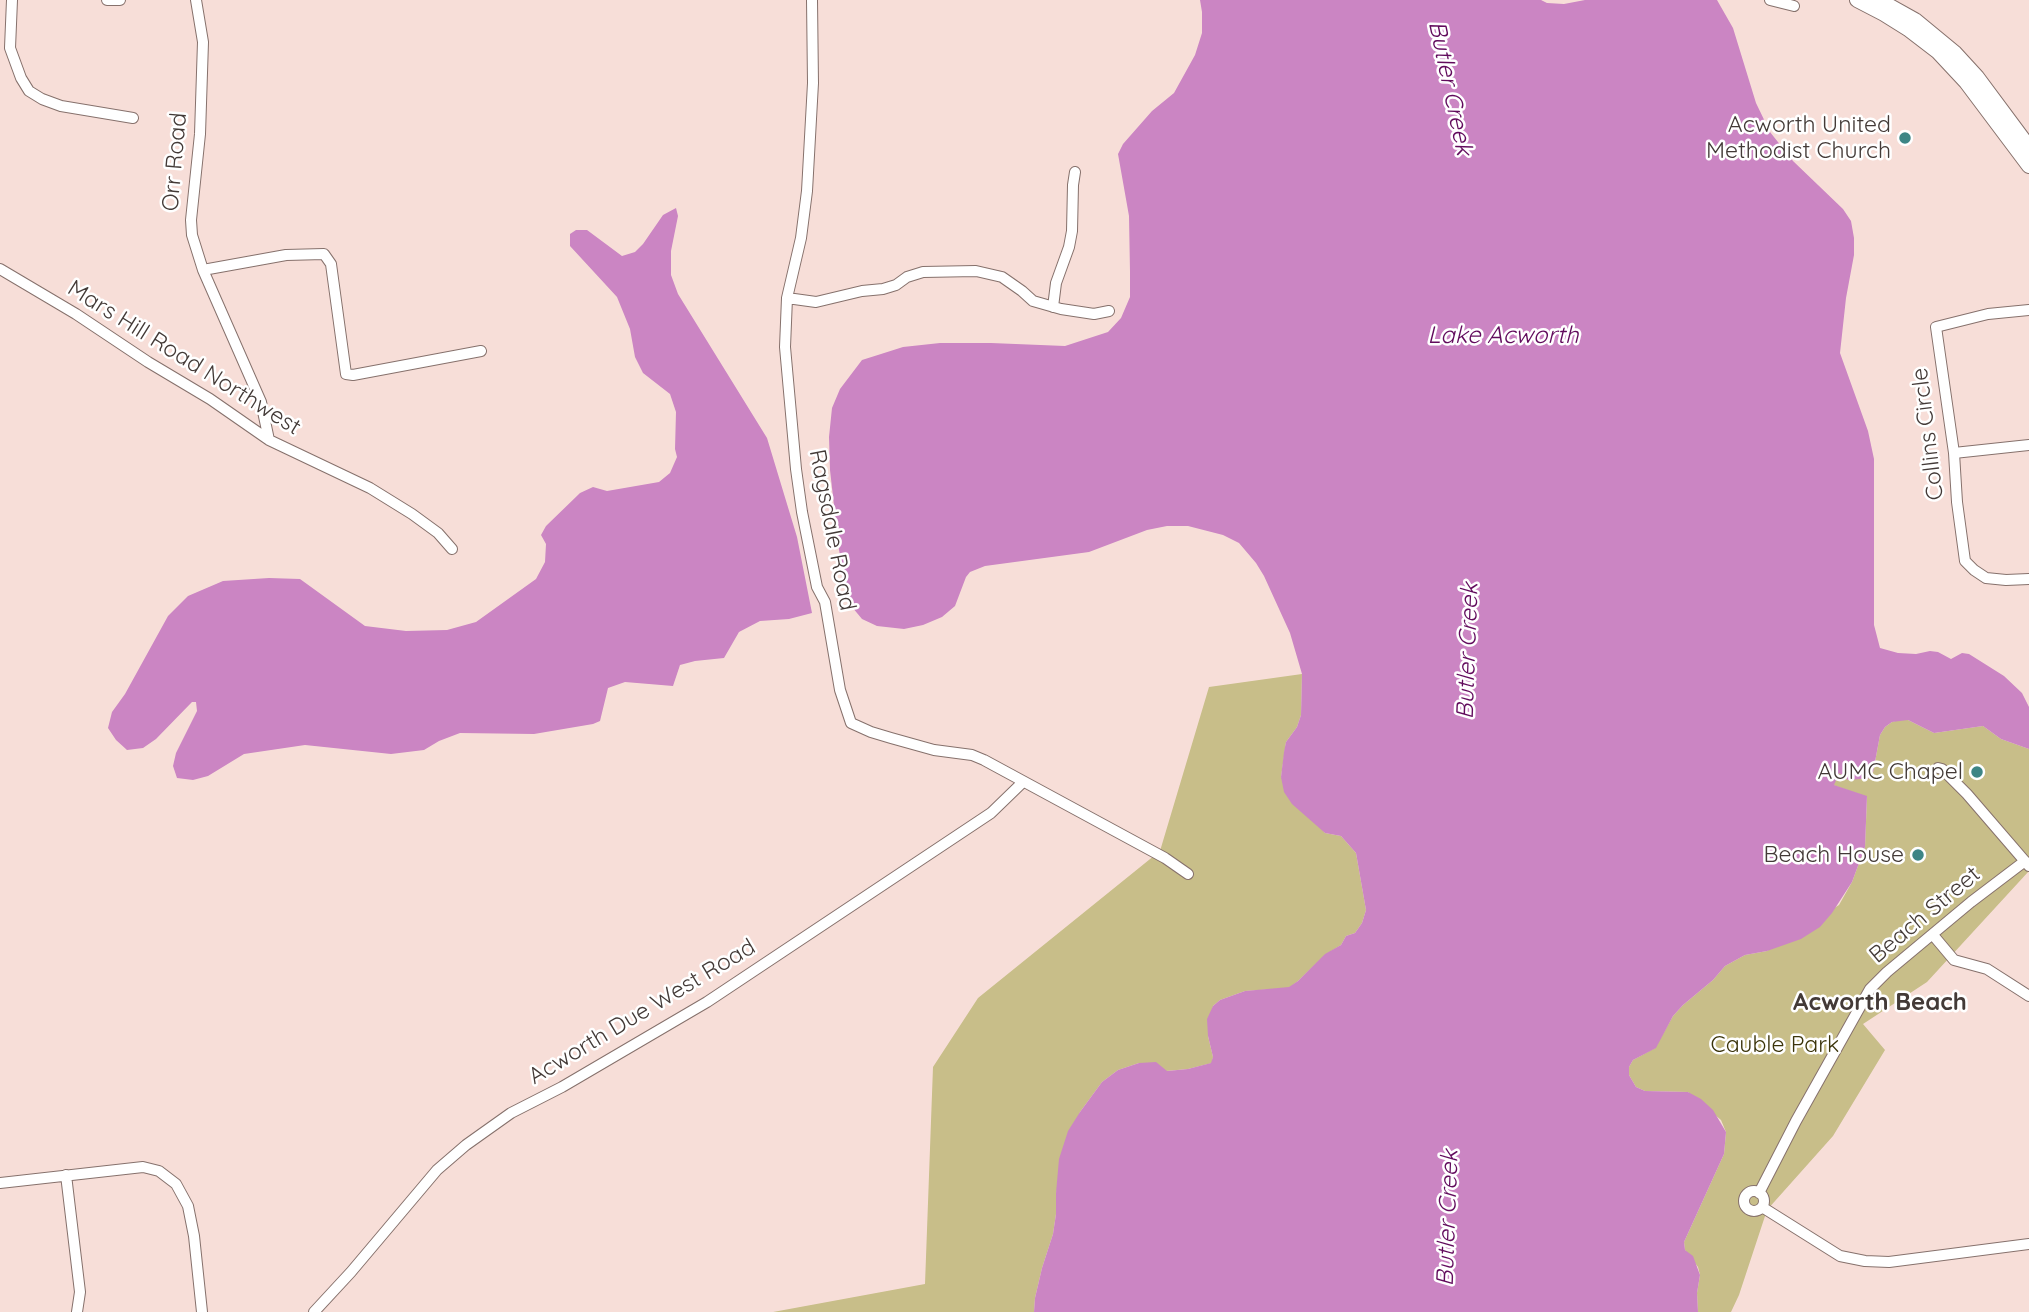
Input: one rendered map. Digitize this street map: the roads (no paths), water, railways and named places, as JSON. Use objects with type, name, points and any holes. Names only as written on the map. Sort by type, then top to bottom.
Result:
[{"type":"main road","points":[[1857,0],[1908,29],[1938,52],[1966,82],[2029,166]]},
{"type":"main road","points":[[1879,0],[1915,20],[1955,53],[1990,93],[2029,147]]},
{"type":"street","points":[[12,0],[10,48],[20,78],[29,91],[61,106],[133,118]]},
{"type":"street","points":[[107,0],[120,0]]},
{"type":"street","name":"Orr Road","points":[[196,0],[203,54],[192,235],[203,270],[258,393],[269,440]]},
{"type":"street","name":"Ragsdale Road","points":[[812,0],[813,83],[807,191],[801,237],[787,298],[785,347],[796,469],[817,587],[825,602],[840,690],[851,723],[871,732],[934,750],[972,755],[1165,858],[1188,874]]},
{"type":"street","points":[[1770,0],[1794,6]]},
{"type":"street","points":[[1053,307],[1056,283],[1072,230],[1075,172]]},
{"type":"street","points":[[203,270],[286,256],[324,254],[331,264],[346,374],[353,375],[481,351]]},
{"type":"street","name":"Mars Hill Road Northwest","points":[[0,269],[210,399],[269,440],[370,488],[430,527],[452,549]]},
{"type":"street","points":[[787,298],[816,302],[883,289],[923,272],[976,271],[1002,277],[1033,301],[1094,314],[1109,311]]},
{"type":"street","name":"Collins Circle","points":[[2029,310],[1988,314],[1936,327],[1954,453],[1965,561],[1986,578],[2029,579]]},
{"type":"street","points":[[1954,453],[2029,445]]},
{"type":"street","points":[[1938,768],[1967,794],[2027,863]]},
{"type":"street","name":"Acworth Due West Road","points":[[314,1312],[437,1170],[466,1144],[511,1113],[562,1087],[707,1002],[990,813],[1023,782]]},
{"type":"street","name":"Beach Street","points":[[1759,1193],[1792,1127],[1870,989],[1971,902],[2027,863]]},
{"type":"street","points":[[1933,935],[1954,960],[1987,969],[2029,996]]},
{"type":"street","points":[[0,1183],[143,1167],[159,1171],[176,1184],[188,1206],[202,1312]]},
{"type":"street","points":[[66,1175],[80,1292],[77,1312]]},
{"type":"street","points":[[1752,1192],[1759,1193],[1764,1201],[1762,1207],[1751,1211],[1745,1205],[1747,1195],[1752,1192]]},
{"type":"street","points":[[1762,1207],[1840,1256],[1865,1261],[1889,1262],[2029,1244]]},
{"type":"water","name":"Lake Acworth","points":[[1200,0],[1541,0],[1564,4],[1585,0],[1717,0],[1733,28],[1756,103],[1770,132],[1793,161],[1843,209],[1851,221],[1854,255],[1840,353],[1868,431],[1874,459],[1874,625],[1880,648],[1898,653],[1938,652],[1951,659],[1962,653],[1969,654],[2004,676],[2022,693],[2029,707],[2029,749],[2001,739],[1983,726],[1934,733],[1908,720],[1892,722],[1885,727],[1880,735],[1872,778],[1848,780],[1839,773],[1834,785],[1867,796],[1865,847],[1852,882],[1832,913],[1820,927],[1801,939],[1767,951],[1745,955],[1725,966],[1673,1016],[1656,1048],[1633,1060],[1629,1075],[1636,1087],[1645,1091],[1688,1092],[1713,1110],[1726,1132],[1724,1154],[1684,1242],[1685,1250],[1693,1256],[1700,1275],[1698,1312],[1034,1312],[1042,1268],[1053,1234],[1059,1159],[1068,1131],[1080,1112],[1102,1082],[1118,1070],[1139,1063],[1156,1062],[1167,1071],[1211,1063],[1213,1057],[1207,1019],[1213,1006],[1220,1000],[1245,991],[1289,987],[1325,954],[1341,945],[1346,936],[1355,933],[1366,910],[1356,853],[1341,836],[1325,833],[1292,804],[1284,792],[1281,777],[1284,752],[1286,742],[1297,727],[1301,715],[1302,674],[1290,633],[1264,576],[1239,543],[1223,535],[1188,526],[1167,526],[1147,530],[1089,552],[985,566],[970,572],[955,606],[942,617],[904,629],[877,626],[862,619],[852,607],[847,593],[830,470],[832,408],[840,389],[862,360],[903,347],[940,343],[1065,346],[1108,332],[1121,318],[1130,297],[1129,216],[1118,154],[1123,144],[1152,111],[1174,93],[1195,55],[1202,33]]},
{"type":"water","points":[[676,208],[678,216],[671,251],[671,275],[678,294],[767,438],[797,537],[812,613],[789,619],[760,621],[739,632],[724,658],[680,665],[673,686],[625,682],[608,688],[600,721],[593,724],[534,734],[460,733],[424,750],[391,754],[305,745],[244,754],[208,776],[193,780],[177,778],[173,766],[176,753],[197,711],[196,702],[192,702],[156,739],[143,748],[127,750],[116,740],[108,728],[112,712],[125,694],[168,616],[188,596],[223,581],[300,579],[365,626],[406,631],[447,630],[476,622],[536,579],[545,562],[546,544],[541,535],[546,526],[580,493],[593,487],[607,491],[659,482],[670,473],[677,457],[676,412],[670,394],[643,373],[635,357],[630,329],[617,297],[570,246],[570,234],[576,230],[587,230],[622,256],[635,252],[663,215]]},
{"type":"place","name":"Acworth United Methodist Church","points":[[1905,138]]},
{"type":"place","name":"AUMC Chapel","points":[[1977,772]]},
{"type":"place","name":"Beach House","points":[[1918,855]]},
{"type":"district","name":"Acworth Beach","points":[[1880,1003]]},
{"type":"water label","name":"Butler Creek","points":[[1450,88]]},
{"type":"water label","name":"Butler Creek","points":[[1468,651]]},
{"type":"water label","name":"Butler Creek","points":[[1448,1218]]},
{"type":"park label","name":"Cauble Park","points":[[1775,1045]]}]
